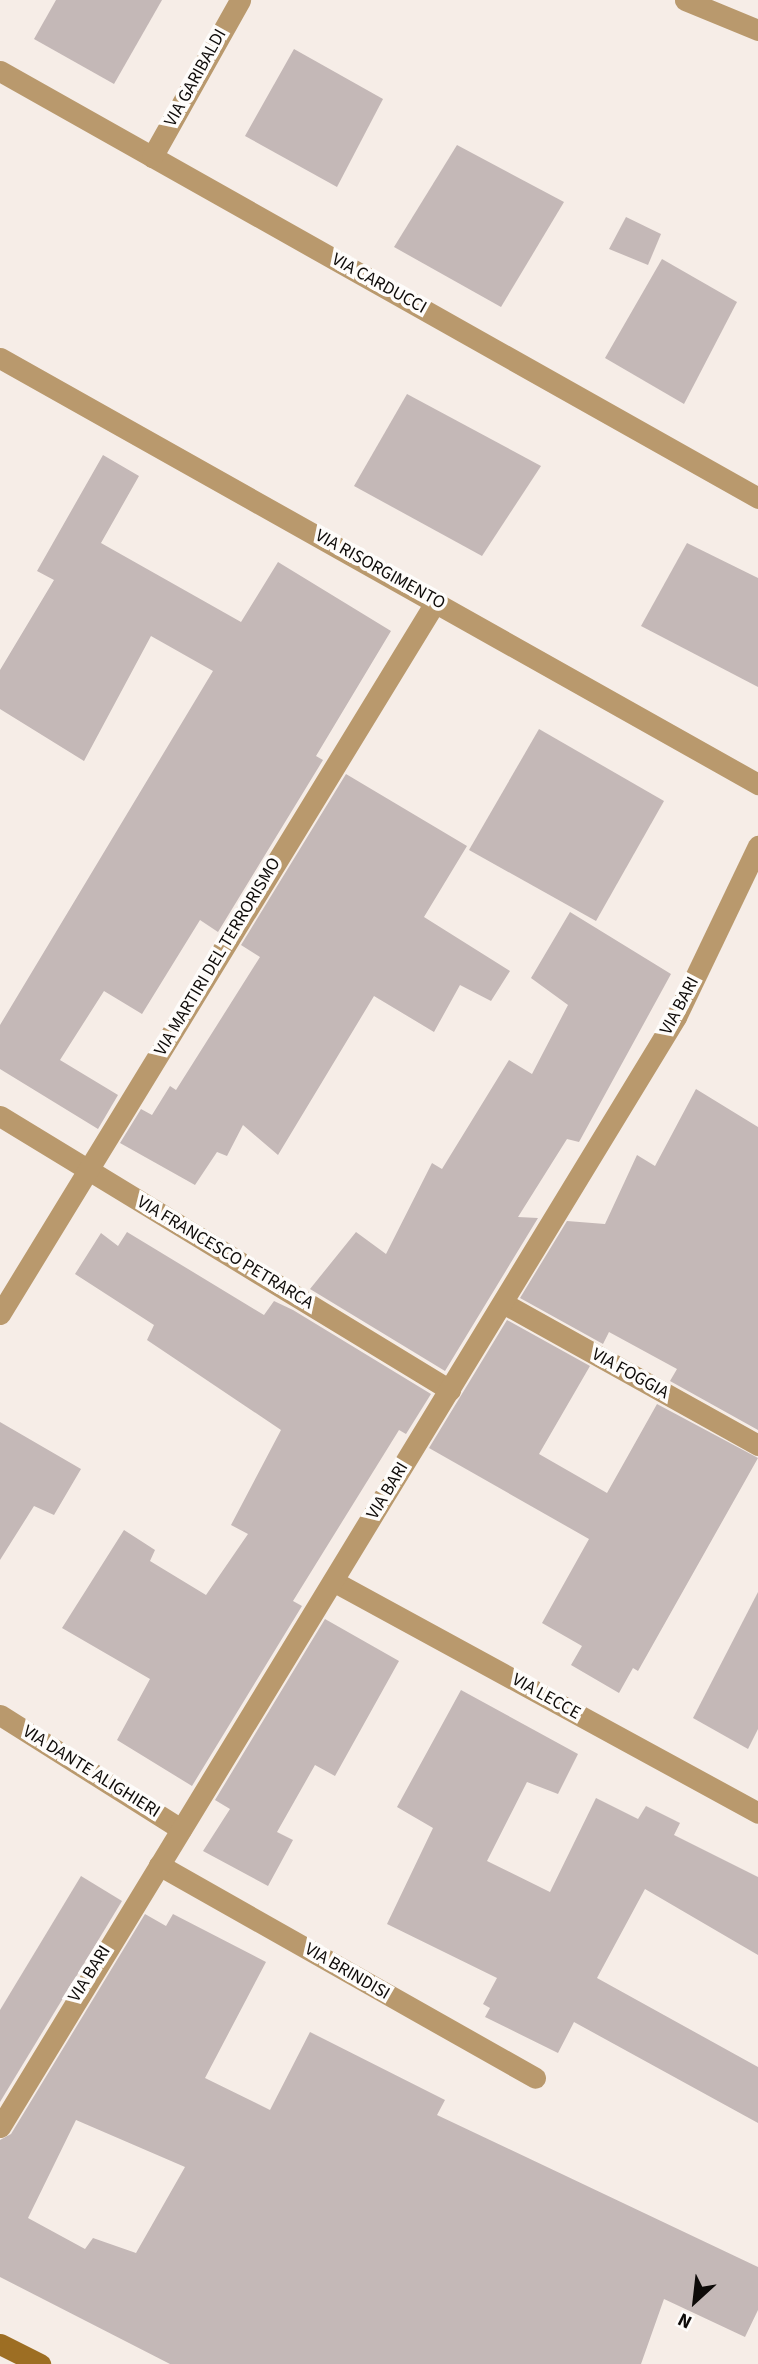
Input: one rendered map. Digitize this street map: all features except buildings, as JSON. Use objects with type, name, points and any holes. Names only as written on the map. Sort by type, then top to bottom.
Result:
[{"type":"main road","points":[[0,2344],[40,2364]]},
{"type":"street","name":"VIA GARIBALDI","points":[[152,157],[240,0]]},
{"type":"street","points":[[685,0],[758,30]]},
{"type":"street","name":"VIA CARDUCCI","points":[[0,71],[758,498]]},
{"type":"street","name":"VIA RISORGIMENTO","points":[[0,358],[758,784]]},
{"type":"street","name":"VIA MARTIRI DEL TERRORISMO","points":[[0,1314],[436,601]]},
{"type":"street","name":"VIA BARI","points":[[0,2127],[676,1017],[758,846]]},
{"type":"street","name":"VIA FRANCESCO PETRARCA","points":[[0,1116],[450,1390]]},
{"type":"street","name":"VIA FOGGIA","points":[[503,1303],[758,1445]]},
{"type":"street","name":"VIA LECCE","points":[[333,1581],[758,1812]]},
{"type":"street","name":"VIA DANTE ALIGHIERI","points":[[0,1715],[181,1829]]},
{"type":"street","name":"VIA BRINDISI","points":[[159,1865],[535,2078]]}]
